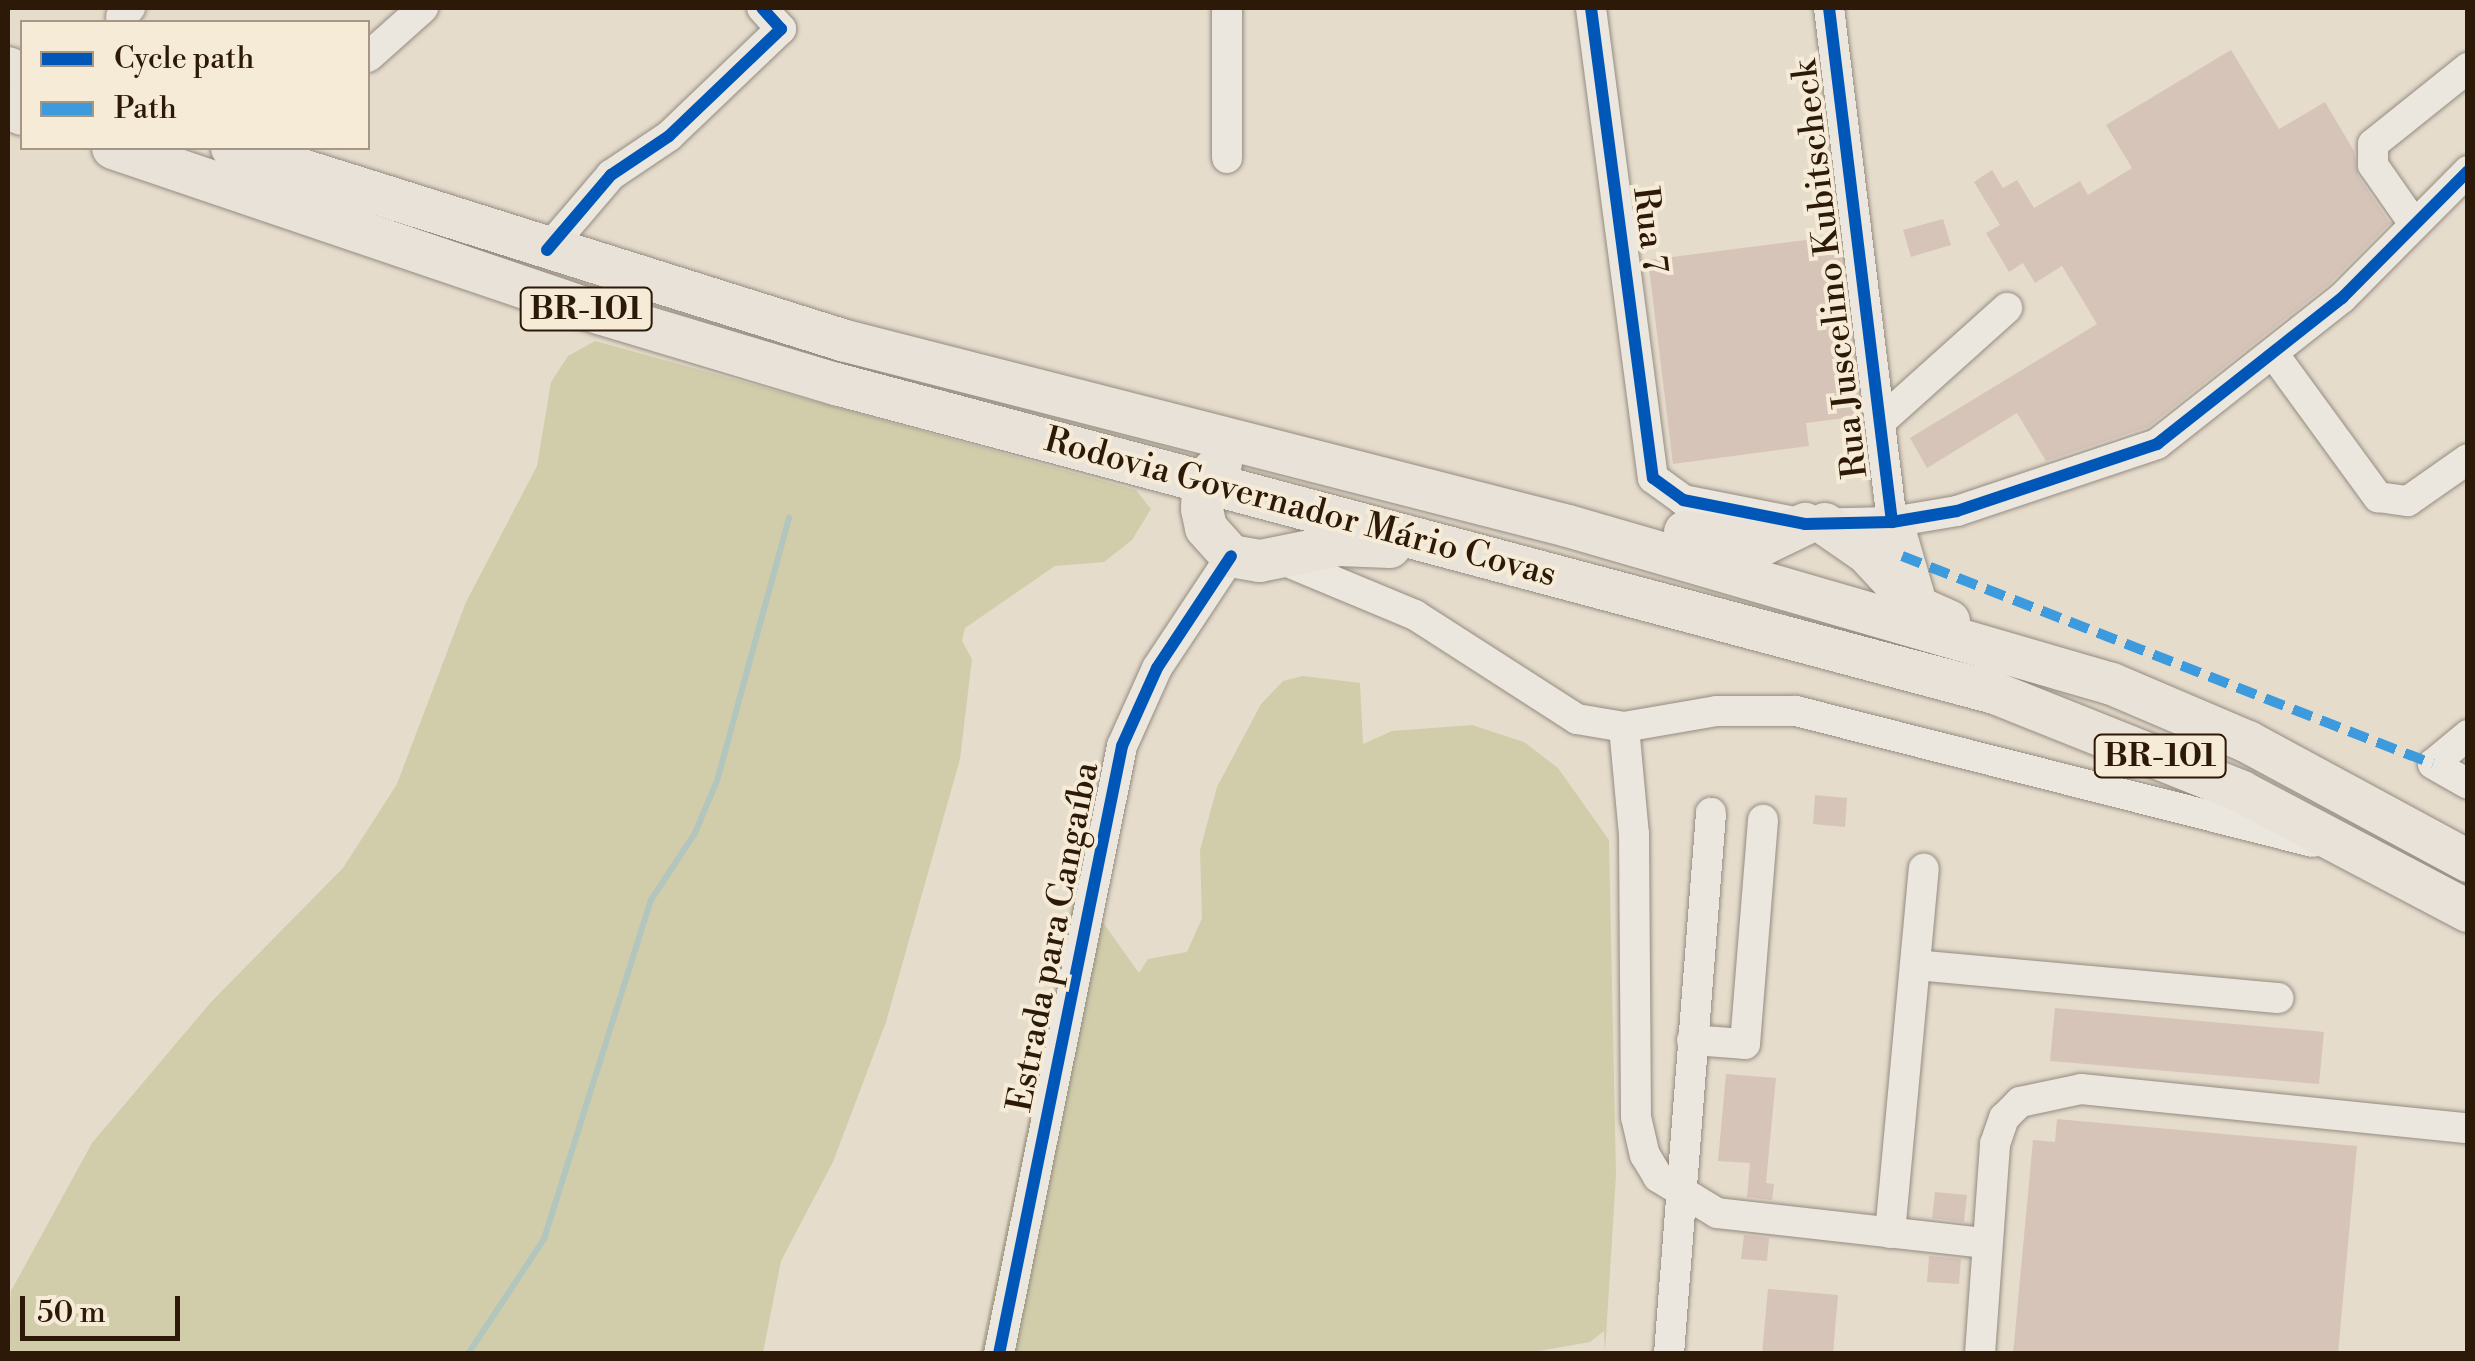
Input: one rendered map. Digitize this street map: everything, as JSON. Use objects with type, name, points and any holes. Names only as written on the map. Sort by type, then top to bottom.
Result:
[{"type":"highway","name":"Rodovia Governador Mário Covas","points":[[120,150],[602,314],[1065,448],[1203,481],[1995,694],[2126,741],[2365,856],[2468,911]]},
{"type":"highway","name":"Rodovia Governador Mário Covas","points":[[238,150],[842,340],[1463,500],[2112,684],[2248,742],[2468,861]]},
{"type":"highway","points":[[1065,448],[1218,542],[1278,558],[1375,544],[1731,642],[1782,636]]},
{"type":"highway","points":[[1324,464],[1372,456],[1734,544],[1764,544],[1815,524],[1867,553],[1917,607],[1995,650]]},
{"type":"highway","points":[[1218,542],[1203,481],[1229,459],[1429,508],[1463,500]]},
{"type":"highway","points":[[1892,522],[1917,607]]},
{"type":"street","points":[[370,55],[423,8]]},
{"type":"street","points":[[1227,8],[1227,158]]},
{"type":"street","name":"Rua 7","points":[[1592,8],[1652,478],[1683,500],[1815,524]]},
{"type":"street","name":"Rua Juscelino Kubitscheck","points":[[1829,8],[1892,522]]},
{"type":"street","points":[[547,250],[611,175],[669,136],[771,18]]},
{"type":"street","points":[[2412,221],[2373,165],[2374,144],[2468,68]]},
{"type":"street","points":[[1815,524],[1892,522],[1992,502],[2158,444],[2275,356],[2342,298],[2412,221],[2468,171]]},
{"type":"street","points":[[1880,422],[2007,308]]},
{"type":"street","points":[[2275,356],[2378,497],[2408,501],[2468,459]]},
{"type":"street","name":"Estrada para Cangaíba","points":[[1000,1354],[1122,746],[1218,542]]},
{"type":"street","points":[[1278,558],[1415,615],[1577,719],[1624,727],[1718,711],[1796,711],[2365,856]]},
{"type":"street","points":[[1624,727],[1634,834],[1636,1117],[1644,1156],[1680,1194],[1716,1213],[1986,1242]]},
{"type":"street","points":[[2468,735],[2432,764],[2468,784]]},
{"type":"street","points":[[1668,1354],[1711,813]]},
{"type":"street","points":[[1692,1040],[1745,1044],[1763,820]]},
{"type":"street","points":[[1708,853],[1760,858]]},
{"type":"street","points":[[1890,1233],[1924,868]]},
{"type":"street","points":[[1700,948],[1752,952]]},
{"type":"street","points":[[1915,965],[2280,998]]},
{"type":"street","points":[[1980,1354],[1995,1144],[2004,1118],[2041,1093],[2082,1089],[2468,1128]]},
{"type":"shaded area","points":[[595,341],[1136,490],[1151,509],[1132,540],[1104,562],[1055,566],[965,628],[962,641],[972,659],[960,759],[886,1022],[833,1162],[781,1261],[763,1353],[8,1353],[11,1291],[92,1143],[211,1002],[343,868],[397,784],[466,602],[537,466],[551,382],[568,356]]},
{"type":"shaded area","points":[[1303,676],[1360,683],[1363,744],[1392,731],[1472,725],[1524,742],[1558,768],[1609,840],[1616,1175],[1605,1353],[1604,1331],[1590,1342],[1522,1354],[980,1354],[1077,886],[1139,973],[1148,959],[1187,952],[1202,918],[1200,850],[1217,787],[1261,704],[1283,681]]},
{"type":"building","points":[[2231,50],[2279,129],[2325,102],[2354,151],[2358,176],[2390,223],[2329,284],[2148,427],[2046,461],[2017,413],[1927,468],[1910,438],[2097,324],[2062,266],[2035,283],[2023,263],[2009,272],[1986,233],[2000,225],[1974,182],[1992,170],[2003,188],[2017,180],[2034,208],[2080,181],[2088,195],[2132,168],[2106,125]]},
{"type":"building","points":[[1943,219],[1951,245],[1911,257],[1903,230]]},
{"type":"building","points":[[1838,236],[1860,416],[1806,423],[1809,446],[1673,464],[1648,260]]},
{"type":"building","points":[[1815,795],[1847,798],[1845,827],[1813,824]]},
{"type":"building","points":[[2055,1008],[2324,1032],[2319,1084],[2050,1061]]},
{"type":"building","points":[[1726,1074],[1776,1078],[1766,1183],[1774,1184],[1772,1200],[1747,1197],[1750,1163],[1718,1161]]},
{"type":"building","points":[[2057,1119],[2357,1146],[2338,1354],[2013,1354],[2033,1140],[2055,1142]]},
{"type":"building","points":[[1935,1192],[1967,1195],[1964,1222],[1932,1218]]},
{"type":"building","points":[[1744,1235],[1769,1238],[1767,1261],[1741,1259]]},
{"type":"building","points":[[1929,1256],[1961,1259],[1959,1284],[1927,1282]]},
{"type":"building","points":[[1768,1289],[1838,1295],[1833,1354],[1762,1354]]},
{"type":"waterway","points":[[468,1354],[544,1239],[651,900],[695,833],[717,781],[789,518]]},
{"type":"marked path","points":[[1902,556],[2433,764]]},
{"type":"cycle path","points":[[547,250],[611,175],[669,136],[781,29],[762,8]]},
{"type":"cycle path","points":[[1591,8],[1653,478],[1683,500],[1805,524],[1892,522],[1957,511],[2157,444],[2342,298],[2468,171]]},
{"type":"cycle path","points":[[1829,8],[1892,522]]},
{"type":"cycle path","points":[[999,1354],[1122,746],[1157,668],[1231,556]]}]
